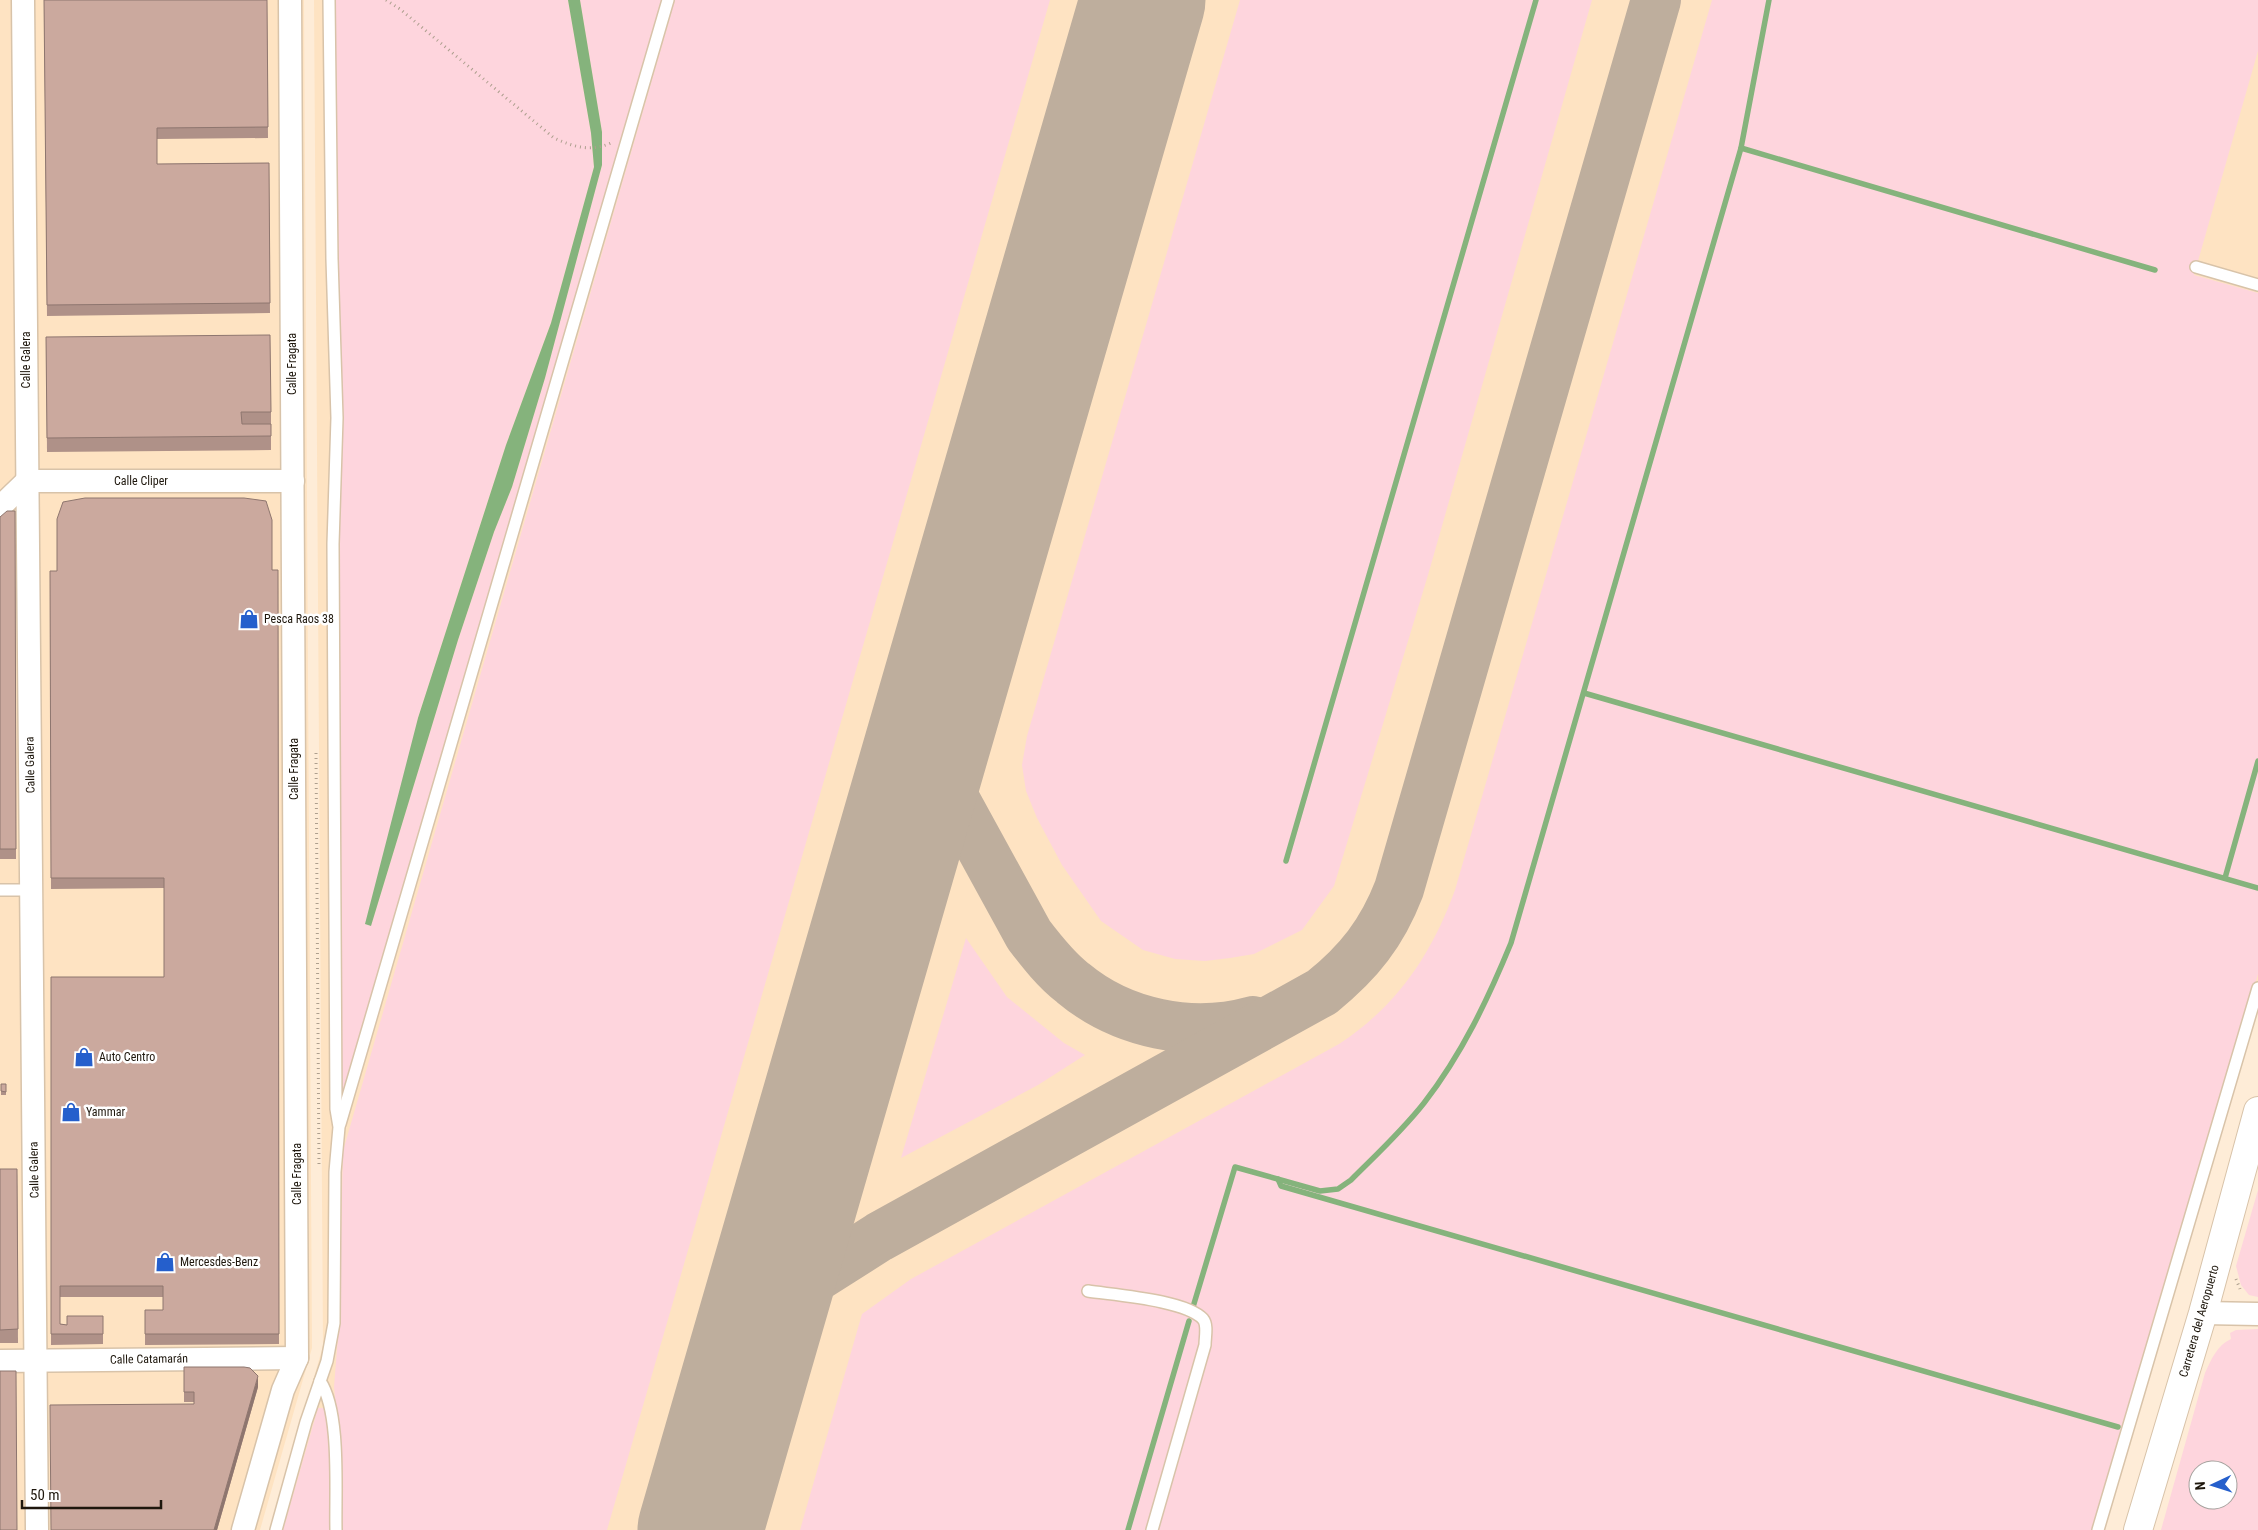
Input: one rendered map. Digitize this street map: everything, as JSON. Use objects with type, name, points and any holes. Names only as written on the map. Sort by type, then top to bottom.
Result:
[{"type":"highway","name":"Carretera del Aeropuerto","points":[[2138,1530],[2202,1313],[2258,1111]]},
{"type":"street","name":"Calle Galera","points":[[23,0],[37,1530]]},
{"type":"street","name":"Calle Fragata","points":[[243,1530],[283,1390],[298,1358],[290,0]]},
{"type":"street","name":"Calle Cliper","points":[[27,481],[293,481]]},
{"type":"street","points":[[0,507],[27,481]]},
{"type":"street","points":[[2202,1313],[2258,1314]]},
{"type":"street","name":"Calle Catamarán","points":[[0,1361],[298,1358]]},
{"type":"lane","points":[[329,0],[332,259],[337,418],[333,544],[336,1109],[339,1127]]},
{"type":"lane","points":[[276,1530],[306,1422],[331,1343],[334,1323],[335,1172],[339,1127],[668,0]]},
{"type":"lane","points":[[2196,267],[2258,285]]},
{"type":"lane","points":[[0,890],[31,890]]},
{"type":"lane","points":[[2098,1530],[2258,988]]},
{"type":"lane","points":[[1088,1291],[1166,1304],[1194,1312],[1204,1320],[1206,1328],[1205,1345],[1152,1530]]},
{"type":"lane","points":[[320,1381],[327,1392],[332,1424],[335,1463],[336,1530]]},
{"type":"path","points":[[386,0],[407,15],[554,138],[573,147],[589,149],[606,145]]},
{"type":"shaded area","points":[[0,0],[304,0],[312,1348],[260,1530],[0,1530]]},
{"type":"shaded area","points":[[314,0],[2258,0],[2258,1003],[2102,1530],[270,1530],[323,1346]]},
{"type":"shaded area","points":[[334,0],[568,0],[591,133],[594,167],[551,323],[506,445],[418,718],[371,926],[458,640],[494,532],[512,487],[545,378],[602,165],[602,132],[580,0],[663,0],[340,1104],[340,495]]},
{"type":"shaded area","points":[[568,0],[580,0],[602,132],[602,165],[545,378],[512,487],[494,532],[458,640],[371,926],[365,924],[418,718],[506,445],[551,323],[594,167],[591,133]]},
{"type":"shaded area","points":[[675,0],[1050,0],[607,1530],[340,1530],[339,1437],[334,1387],[339,1324],[343,1151]]},
{"type":"shaded area","points":[[1240,0],[1592,0],[1428,575],[1334,886],[1302,930],[1254,954],[1205,961],[1175,959],[1143,950],[1101,921],[1062,865],[1037,818],[1026,791],[1022,765],[1027,736]]},
{"type":"shaded area","points":[[1712,0],[2258,0],[2258,51],[2194,275],[2258,293],[2258,974],[2094,1530],[800,1530],[862,1314],[911,1279],[1339,1044],[1378,1013],[1410,977],[1423,957],[1446,913],[1455,890]]},
{"type":"shaded area","points":[[966,938],[1007,997],[1064,1043],[1085,1055],[1038,1085],[901,1158]]},
{"type":"shaded area","points":[[2258,1190],[2258,1297],[2249,1295],[2241,1285],[2236,1266]]},
{"type":"shaded area","points":[[2258,1329],[2258,1530],[2161,1530],[2205,1373],[2215,1353],[2231,1339],[2230,1333],[2236,1330]]},
{"type":"shaded area","points":[[318,1408],[325,1408],[332,1464],[330,1530],[283,1530]]},
{"type":"building","points":[[44,0],[267,0],[268,127],[157,128],[157,164],[269,163],[270,303],[47,305]]},
{"type":"building","points":[[270,335],[271,412],[241,412],[242,424],[271,424],[271,436],[47,438],[46,337]]},
{"type":"building","points":[[85,498],[244,498],[266,501],[272,520],[272,570],[278,570],[279,1334],[145,1334],[145,1310],[163,1310],[163,1286],[60,1286],[60,1324],[67,1325],[67,1316],[103,1316],[103,1334],[51,1334],[51,977],[164,977],[164,878],[51,878],[50,571],[57,571],[57,519],[63,502]]},
{"type":"building","points":[[7,511],[15,511],[16,849],[0,849],[0,517]]},
{"type":"building","points":[[1,1084],[6,1084],[6,1092],[1,1091]]},
{"type":"building","points":[[0,1169],[17,1169],[18,1329],[0,1330]]},
{"type":"building","points":[[184,1367],[244,1367],[250,1368],[258,1376],[214,1530],[51,1530],[50,1405],[194,1404],[194,1392],[184,1392]]},
{"type":"building","points":[[0,1371],[16,1371],[17,1530],[0,1530]]},
{"type":"waterway","points":[[1286,861],[1536,0]]},
{"type":"waterway","points":[[1193,1307],[1235,1167],[1320,1191],[1338,1189],[1351,1180],[1389,1143],[1438,1084],[1473,1026],[1502,964],[1511,943],[1741,148],[1769,0]]},
{"type":"waterway","points":[[1741,148],[2155,270]]},
{"type":"waterway","points":[[1584,693],[2258,888]]},
{"type":"waterway","points":[[2225,878],[2258,761]]},
{"type":"waterway","points":[[1278,1179],[1281,1186],[2118,1427]]},
{"type":"waterway","points":[[1128,1530],[1189,1321]]},
{"type":"taxiway","points":[[764,1310],[879,1237],[1322,992],[1358,958],[1377,933],[1399,889],[1656,0]]},
{"type":"taxiway","points":[[927,749],[1029,935],[1067,978],[1092,997],[1113,1009],[1135,1018],[1158,1024],[1206,1028],[1230,1026],[1253,1021]]},
{"type":"runway","points":[[700,1530],[1143,0]]},
{"type":"place","name":"Pesca Raos 38","points":[[249,619]]},
{"type":"place","name":"Auto Centro","points":[[84,1057]]},
{"type":"place","name":"Yammar","points":[[71,1112]]},
{"type":"place","name":"Mercesdes-Benz","points":[[165,1262]]}]
